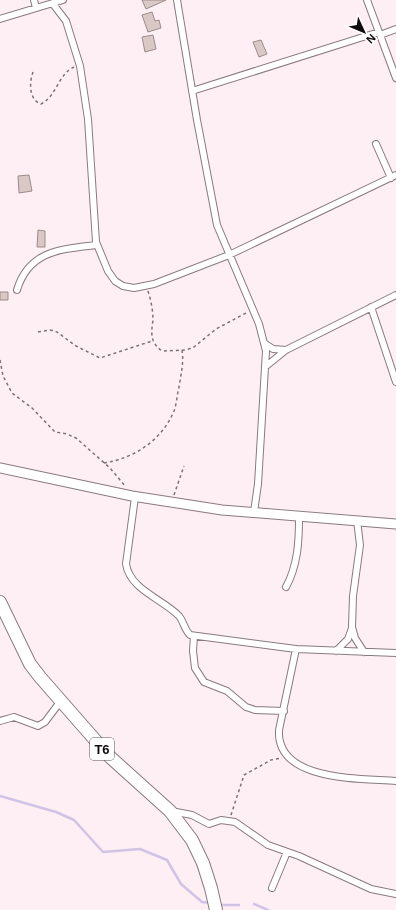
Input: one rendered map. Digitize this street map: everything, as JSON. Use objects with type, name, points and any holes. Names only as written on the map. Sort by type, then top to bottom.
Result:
[{"type":"highway","name":"T6","points":[[0,603],[30,664],[60,702],[110,757],[170,810],[192,840],[211,888],[216,910]]},
{"type":"street","points":[[34,0],[36,8]]},
{"type":"street","points":[[0,19],[64,0]]},
{"type":"street","points":[[177,0],[217,225],[254,310],[264,343],[265,367],[258,484],[254,512]]},
{"type":"street","points":[[367,0],[396,78]]},
{"type":"street","points":[[53,4],[66,21],[80,66],[88,119],[97,245],[108,271],[115,281],[123,286],[134,288],[147,285],[229,255],[393,176],[376,144]]},
{"type":"street","points":[[192,91],[396,29]]},
{"type":"street","points":[[17,290],[20,278],[28,267],[48,253],[64,249],[97,245]]},
{"type":"street","points":[[265,367],[286,350],[396,295]]},
{"type":"street","points":[[371,307],[396,382]]},
{"type":"street","points":[[264,343],[273,349],[286,350]]},
{"type":"street","points":[[0,468],[133,497],[222,510],[396,524]]},
{"type":"street","points":[[133,497],[126,564],[127,571],[147,592],[184,622],[187,632],[194,636],[296,650],[396,653]]},
{"type":"street","points":[[286,587],[293,575],[298,546],[299,517]]},
{"type":"street","points":[[336,651],[349,637],[352,627],[353,596],[360,545],[356,520]]},
{"type":"street","points":[[352,627],[355,638],[364,652]]},
{"type":"street","points":[[194,636],[193,650],[195,668],[204,682],[227,691],[246,707],[256,710],[284,711]]},
{"type":"street","points":[[296,650],[278,739],[287,757],[291,761],[306,769],[321,773],[396,781]]},
{"type":"street","points":[[0,721],[14,717],[38,726],[45,722],[60,702]]},
{"type":"street","points":[[170,810],[192,816],[209,824],[221,820],[229,820],[242,826],[268,846],[287,852],[371,889],[396,894]]},
{"type":"street","points":[[272,888],[287,852]]},
{"type":"path","points":[[33,72],[30,86],[33,95],[38,103],[41,104],[49,99],[67,71],[72,67],[80,66]]},
{"type":"path","points":[[147,285],[153,319],[151,333],[152,342],[162,351],[182,350],[194,347],[216,329],[254,310]]},
{"type":"path","points":[[38,332],[50,330],[57,332],[76,346],[100,358],[152,342]]},
{"type":"path","points":[[104,463],[122,460],[137,452],[158,437],[167,426],[175,409],[183,366],[182,350]]},
{"type":"path","points":[[0,360],[3,376],[12,394],[32,408],[52,429],[59,434],[67,434],[76,438],[125,484],[133,497]]},
{"type":"path","points":[[172,502],[184,466]]},
{"type":"path","points":[[229,820],[235,806],[244,775],[271,760],[287,757]]},
{"type":"building","points":[[142,0],[166,0],[146,9]]},
{"type":"building","points":[[152,12],[155,21],[159,20],[161,28],[148,32],[142,15]]},
{"type":"building","points":[[153,35],[156,49],[145,52],[142,37]]},
{"type":"building","points":[[261,40],[267,54],[259,57],[253,42]]},
{"type":"building","points":[[29,175],[32,191],[19,193],[18,176]]},
{"type":"building","points":[[38,230],[45,231],[45,247],[37,247]]},
{"type":"building","points":[[0,292],[8,292],[8,300],[0,300]]},
{"type":"waterway","points":[[0,796],[56,812],[74,820],[103,852],[140,849],[167,860],[181,884],[202,902],[211,903]]},
{"type":"waterway","points":[[254,904],[268,910]]},
{"type":"waterway","points":[[218,905],[239,905]]}]
